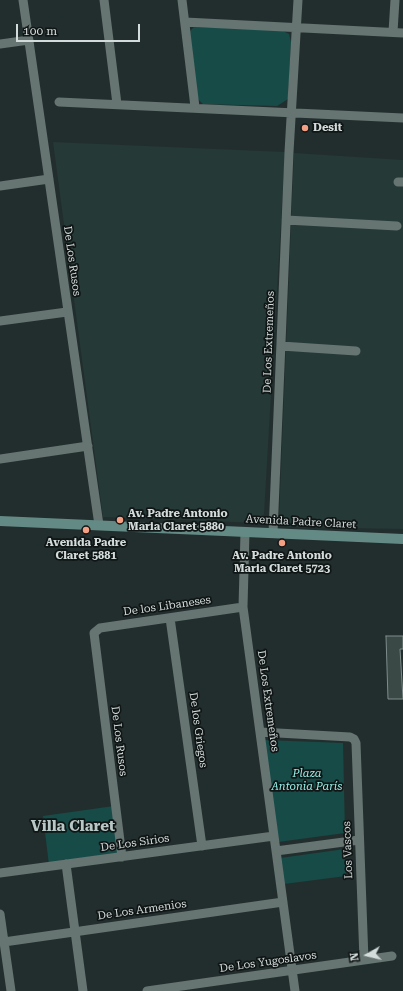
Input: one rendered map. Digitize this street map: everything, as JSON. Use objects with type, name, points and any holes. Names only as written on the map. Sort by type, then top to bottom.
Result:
[{"type":"main road","name":"Avenida Padre Claret","points":[[0,521],[403,539]]},
{"type":"street","name":"De Los Rusos","points":[[23,0],[99,525]]},
{"type":"street","points":[[104,0],[118,104]]},
{"type":"street","points":[[182,0],[195,107]]},
{"type":"street","name":"De Los Extremeños","points":[[273,533],[289,152],[298,0]]},
{"type":"street","points":[[393,32],[395,0]]},
{"type":"street","points":[[184,22],[403,32]]},
{"type":"street","points":[[0,44],[29,40]]},
{"type":"street","points":[[60,102],[291,111],[403,118]]},
{"type":"street","points":[[0,186],[49,179]]},
{"type":"street","points":[[286,220],[397,226]]},
{"type":"street","points":[[0,321],[67,312]]},
{"type":"street","points":[[281,346],[356,351]]},
{"type":"street","points":[[0,459],[88,446]]},
{"type":"street","name":"De Los Extremeños","points":[[245,532],[243,607],[295,991]]},
{"type":"street","name":"De los Libaneses","points":[[96,630],[243,607]]},
{"type":"street","name":"De los Griegos","points":[[170,618],[202,846]]},
{"type":"street","name":"De Los Rusos","points":[[96,630],[94,638],[122,857]]},
{"type":"street","name":"Los Vascos","points":[[260,732],[350,737],[354,739],[356,743],[364,960]]},
{"type":"street","name":"De Los Sirios","points":[[0,873],[274,836]]},
{"type":"street","points":[[276,851],[359,840]]},
{"type":"street","points":[[66,864],[83,991]]},
{"type":"street","name":"De Los Armenios","points":[[4,942],[283,902]]},
{"type":"street","points":[[0,914],[11,991]]},
{"type":"street","name":"De Los Yugoslavos","points":[[147,991],[392,956]]},
{"type":"shaded area","points":[[53,142],[285,152],[264,514],[260,523],[103,517]]},
{"type":"shaded area","points":[[294,153],[403,160],[403,529],[287,527],[279,519]]},
{"type":"green space","points":[[194,27],[281,30],[289,34],[291,42],[288,99],[277,106],[203,104],[197,98],[189,32]]},
{"type":"green space","name":"Plaza Antonia París","points":[[264,740],[343,743],[345,833],[278,842]]},
{"type":"green space","points":[[114,806],[120,855],[49,865],[43,816]]},
{"type":"green space","points":[[345,849],[346,876],[284,884],[280,858]]},
{"type":"building","points":[[386,636],[403,636],[403,649],[400,649],[403,699],[388,699]]},
{"type":"place","name":"Desit","points":[[305,128]]},
{"type":"place","name":"Av. Padre Antonio Maria Claret 5880","points":[[120,520]]},
{"type":"place","name":"Avenida Padre Claret 5881","points":[[86,530]]},
{"type":"place","name":"Av. Padre Antonio Maria Claret 5723","points":[[282,543]]},
{"type":"district","name":"Villa Claret","points":[[73,827]]}]
